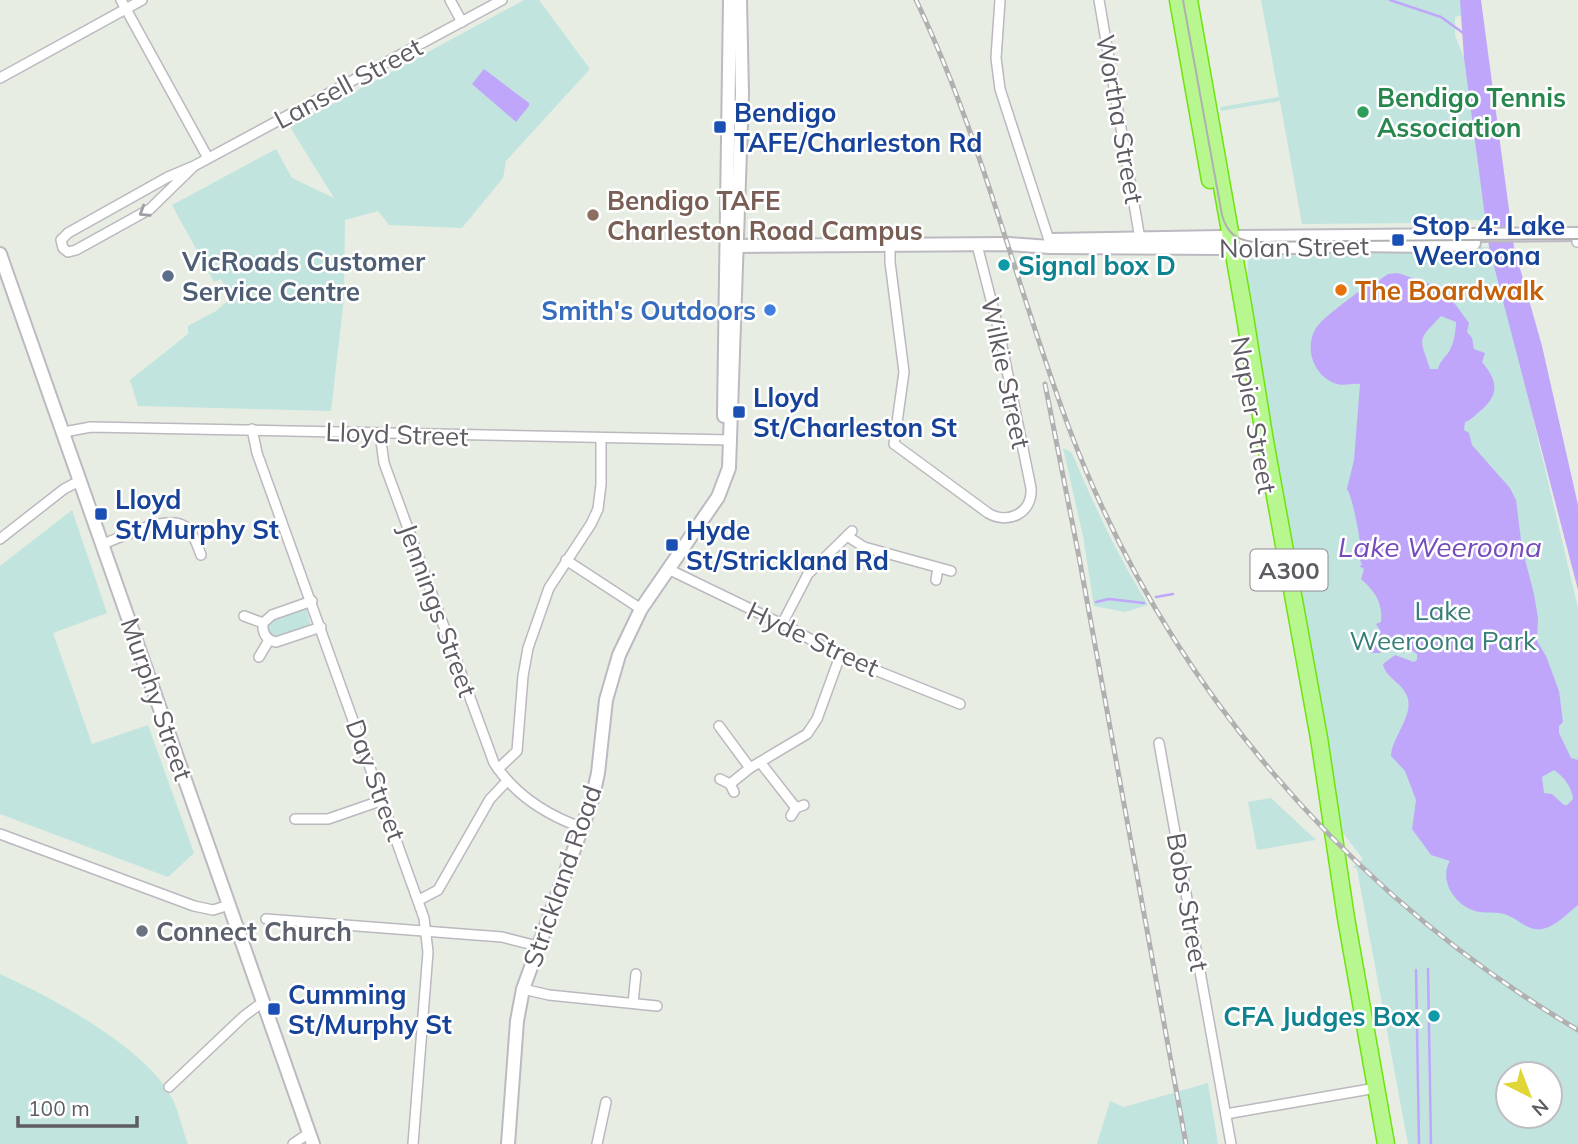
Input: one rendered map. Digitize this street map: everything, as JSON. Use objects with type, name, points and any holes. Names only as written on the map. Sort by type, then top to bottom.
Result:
[{"type":"highway","name":"Napier Street","points":[[1178,0],[1227,243]]},
{"type":"highway","name":"Napier Street","points":[[1189,0],[1227,243],[1270,487],[1380,1087],[1393,1144]]},
{"type":"highway","name":"Napier Street","points":[[1380,1087],[1386,1144]]},
{"type":"street","points":[[121,0],[208,158]]},
{"type":"street","points":[[0,78],[142,0]]},
{"type":"street","points":[[450,0],[462,22]]},
{"type":"street","name":"Lansell Street","points":[[194,166],[146,212],[73,252],[63,248],[61,240],[68,233],[502,0]]},
{"type":"street","points":[[730,0],[732,177]]},
{"type":"street","points":[[732,177],[742,93],[740,0]]},
{"type":"street","points":[[1000,0],[996,51],[1000,89],[1049,243]]},
{"type":"street","name":"Wortha Street","points":[[1098,0],[1140,243]]},
{"type":"street","name":"Strickland Road","points":[[508,1144],[517,1021],[523,989],[583,828],[596,784],[608,688],[619,655],[641,609],[709,509],[721,474],[727,440],[732,177]]},
{"type":"street","name":"Nolan Street","points":[[1516,239],[1578,234]]},
{"type":"street","name":"Nolan Street","points":[[731,246],[1482,239],[1578,242]]},
{"type":"street","name":"Wilkie Street","points":[[890,245],[904,372],[894,445],[993,516],[1003,519],[1014,516],[1031,502],[1031,488],[1002,346],[977,245]]},
{"type":"street","name":"Murphy Street","points":[[1,263],[64,432],[311,1138]]},
{"type":"street","name":"Lloyd Street","points":[[64,432],[91,427],[727,440]]},
{"type":"street","name":"Day Street","points":[[252,429],[257,453],[419,900],[427,931],[428,952],[413,1144]]},
{"type":"street","name":"Jennings Street","points":[[380,434],[380,452],[487,749],[506,781],[519,794],[535,805],[583,828]]},
{"type":"street","points":[[498,769],[517,751],[521,687],[528,648],[549,588],[591,524],[597,509],[601,484],[601,439]]},
{"type":"street","points":[[0,540],[81,480]]},
{"type":"street","points":[[103,544],[156,525],[173,522],[190,531],[201,555]]},
{"type":"street","points":[[782,624],[808,574],[849,534],[864,547],[951,571]]},
{"type":"street","points":[[566,560],[641,609]]},
{"type":"street","points":[[936,580],[938,568]]},
{"type":"street","name":"Hyde Street","points":[[668,569],[782,624],[840,656],[960,704]]},
{"type":"street","points":[[263,623],[272,615],[312,601]]},
{"type":"street","points":[[244,616],[263,623]]},
{"type":"street","points":[[263,623],[264,634],[269,640],[280,641],[321,627]]},
{"type":"street","points":[[259,657],[269,640]]},
{"type":"street","points":[[720,779],[732,788],[750,768],[794,743],[810,729],[817,719],[840,656]]},
{"type":"street","points":[[719,726],[750,768]]},
{"type":"street","name":"Bobs Street","points":[[1159,743],[1231,1144]]},
{"type":"street","points":[[760,762],[797,810]]},
{"type":"street","points":[[419,900],[433,894],[440,887],[493,794],[506,781]]},
{"type":"street","points":[[295,819],[328,820],[383,800]]},
{"type":"street","points":[[0,834],[194,906],[213,910],[229,905]]},
{"type":"street","points":[[266,919],[507,938],[537,946]]},
{"type":"street","points":[[633,1003],[636,974]]},
{"type":"street","points":[[523,989],[549,995],[657,1006]]},
{"type":"street","points":[[169,1087],[244,1016],[263,1002]]},
{"type":"street","points":[[1226,1114],[1380,1087]]},
{"type":"street","points":[[597,1144],[606,1102]]},
{"type":"street","points":[[293,1144],[311,1138]]},
{"type":"green space","points":[[524,0],[539,0],[590,69],[506,161],[503,178],[462,228],[389,225],[378,211],[345,220],[344,298],[331,411],[138,406],[130,380],[188,334],[188,326],[216,311],[231,298],[221,279],[214,282],[172,205],[276,149],[292,178],[334,198],[290,127]]},
{"type":"green space","name":"Bendigo Tennis Association","points":[[1261,0],[1460,0],[1463,15],[1455,17],[1455,35],[1464,58],[1486,220],[1302,224],[1280,101],[1221,111],[1220,107],[1279,97]]},
{"type":"green space","name":"Lake Weeroona Park","points":[[1489,247],[1515,342],[1578,608],[1578,1144],[1408,1144],[1357,869],[1353,867],[1363,859],[1343,833],[1247,294],[1248,253]]},
{"type":"green space","points":[[1063,448],[1072,453],[1107,530],[1148,605],[1125,612],[1094,606],[1083,536]]},
{"type":"green space","points":[[72,510],[107,613],[53,633],[92,744],[148,725],[194,853],[168,877],[0,814],[0,566]]},
{"type":"green space","points":[[306,608],[311,626],[284,634],[282,638],[269,635],[267,622]]},
{"type":"green space","points":[[1271,798],[1316,840],[1257,850],[1248,802]]},
{"type":"green space","points":[[0,974],[46,996],[96,1026],[142,1061],[172,1098],[188,1144],[0,1144]]},
{"type":"green space","points":[[1208,1083],[1218,1144],[1097,1144],[1110,1101],[1124,1107]]},
{"type":"water","points":[[1460,0],[1481,0],[1514,247],[1542,346],[1578,505],[1578,590],[1489,247],[1464,58]]},
{"type":"water","points":[[484,69],[529,103],[516,122],[472,84]]},
{"type":"water","name":"Lake Weeroona","points":[[1398,273],[1444,289],[1469,323],[1467,332],[1472,338],[1474,349],[1485,353],[1482,362],[1494,382],[1490,400],[1465,422],[1464,430],[1469,433],[1472,445],[1510,488],[1516,500],[1522,548],[1538,618],[1537,641],[1546,656],[1559,691],[1563,722],[1559,726],[1559,733],[1571,758],[1578,760],[1578,905],[1547,928],[1528,927],[1512,917],[1475,911],[1460,903],[1447,883],[1450,861],[1431,855],[1412,829],[1416,800],[1405,771],[1391,756],[1405,720],[1408,699],[1383,664],[1395,655],[1414,662],[1417,660],[1417,654],[1398,640],[1387,645],[1380,653],[1370,653],[1369,650],[1375,645],[1372,640],[1376,640],[1381,632],[1376,624],[1381,622],[1381,609],[1374,593],[1361,579],[1364,569],[1359,566],[1362,565],[1359,538],[1347,489],[1354,460],[1360,384],[1341,385],[1327,379],[1316,367],[1311,352],[1312,335],[1316,328],[1366,286],[1371,286],[1388,274]],"holes":[[[1441,316],[1456,322],[1454,336],[1450,350],[1438,369],[1430,369],[1422,340]],[[1554,770],[1571,790],[1573,799],[1567,805],[1552,794],[1544,793],[1542,777]]]},
{"type":"waterway","points":[[1390,0],[1441,17],[1466,35]]},
{"type":"waterway","points":[[1156,597],[1173,594]]},
{"type":"waterway","points":[[1096,602],[1109,599],[1144,603]]},
{"type":"waterway","points":[[1428,969],[1431,1144]]},
{"type":"waterway","points":[[1416,970],[1419,1144]]},
{"type":"tram line","points":[[1183,0],[1222,215],[1227,227],[1237,237],[1254,242],[1578,239]]},
{"type":"railway","points":[[916,0],[960,105],[1069,428],[1109,521],[1156,610],[1211,694],[1272,772],[1340,846],[1414,914],[1494,975],[1578,1030]]},
{"type":"railway","points":[[1045,384],[1186,1144]]},
{"type":"place","name":"Bendigo Tennis Association","points":[[1363,112]]},
{"type":"place","name":"Bendigo TAFE/Charleston Rd","points":[[720,127]]},
{"type":"place","name":"Bendigo TAFE Charleston Road Campus","points":[[593,215]]},
{"type":"place","name":"Stop 4: Lake Weeroona","points":[[1398,240]]},
{"type":"place","name":"Signal box D","points":[[1004,265]]},
{"type":"place","name":"VicRoads Customer Service Centre","points":[[168,276]]},
{"type":"place","name":"The Boardwalk","points":[[1341,290]]},
{"type":"place","name":"Smith's Outdoors","points":[[770,310]]},
{"type":"place","name":"Lloyd St/Charleston St","points":[[739,412]]},
{"type":"place","name":"Lloyd St/Murphy St","points":[[101,514]]},
{"type":"place","name":"Hyde St/Strickland Rd","points":[[672,545]]},
{"type":"place","name":"Connect Church","points":[[142,931]]},
{"type":"place","name":"Cumming St/Murphy St","points":[[274,1009]]},
{"type":"place","name":"CFA Judges Box","points":[[1434,1016]]}]
